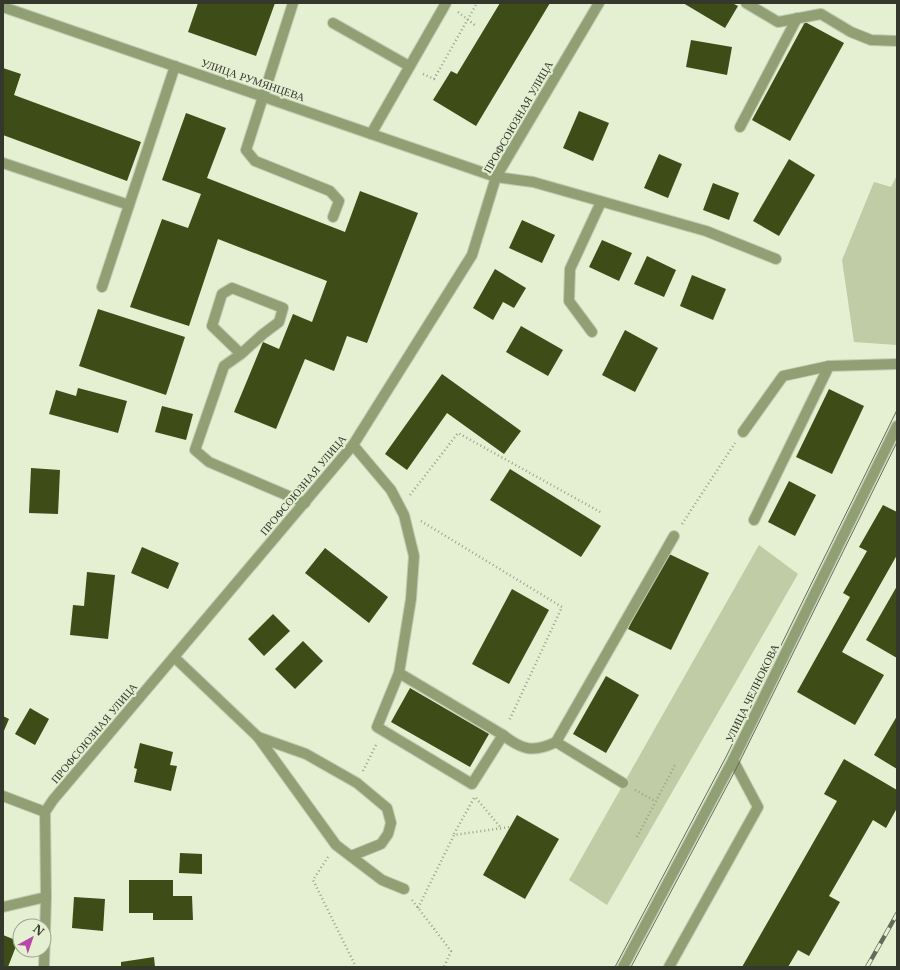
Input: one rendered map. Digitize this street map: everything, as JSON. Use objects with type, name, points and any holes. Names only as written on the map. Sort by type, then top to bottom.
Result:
[{"type":"street","points":[[293,3],[246,150],[254,161],[330,191],[339,201],[333,217]]},
{"type":"street","points":[[371,134],[446,3]]},
{"type":"street","name":"ПРОФСОЮЗНАЯ УЛИЦА","points":[[45,812],[53,800],[354,445],[472,255],[496,177],[598,3]]},
{"type":"street","points":[[746,3],[778,22],[821,14],[851,32],[871,40],[897,41]]},
{"type":"street","name":"УЛИЦА РУМЯНЦЕВА","points":[[3,7],[496,177],[533,182],[706,231],[776,260]]},
{"type":"street","points":[[740,127],[797,18]]},
{"type":"street","points":[[333,23],[410,66]]},
{"type":"street","points":[[102,287],[175,66]]},
{"type":"street","points":[[3,163],[129,205]]},
{"type":"street","points":[[592,332],[569,300],[570,269],[601,202]]},
{"type":"street","points":[[241,354],[212,326],[222,294],[232,288],[283,308],[279,322],[241,354],[224,366],[195,450],[209,462],[304,503]]},
{"type":"street","points":[[743,432],[783,376],[829,366],[897,364]]},
{"type":"street","points":[[754,520],[829,366]]},
{"type":"street","name":"УЛИЦА ЧЕЛНОКОВА","points":[[623,967],[733,760],[897,426]]},
{"type":"street","points":[[354,445],[391,490],[404,516],[414,556],[411,599],[399,673],[377,727],[472,784],[503,735]]},
{"type":"street","points":[[399,673],[503,735],[517,746],[531,749],[545,747],[556,742],[674,536]]},
{"type":"street","points":[[174,657],[258,737],[336,845],[382,880],[404,889]]},
{"type":"street","points":[[258,737],[306,754],[357,783],[387,808],[391,824],[388,834],[381,844],[351,856]]},
{"type":"street","points":[[556,742],[623,783]]},
{"type":"street","points":[[669,967],[758,807],[733,760]]},
{"type":"street","points":[[3,796],[45,812],[46,897],[44,967]]},
{"type":"street","points":[[3,907],[46,897]]},
{"type":"path","points":[[410,66],[434,79],[477,3]]},
{"type":"path","points":[[457,11],[476,26]]},
{"type":"path","points":[[674,536],[743,432]]},
{"type":"path","points":[[503,735],[562,607],[400,508],[458,433],[602,513]]},
{"type":"path","points":[[637,837],[675,766]]},
{"type":"path","points":[[623,783],[656,801]]},
{"type":"path","points":[[475,797],[501,828]]},
{"type":"path","points":[[418,908],[454,835],[510,827]]},
{"type":"path","points":[[336,845],[313,880],[356,967]]},
{"type":"path","points":[[404,889],[452,951],[444,967]]},
{"type":"green space","points":[[897,175],[897,345],[854,342],[842,260],[874,182],[891,187]]},
{"type":"green space","points":[[759,545],[798,574],[607,905],[569,880]]},
{"type":"building","points":[[198,3],[275,3],[256,56],[188,32]]},
{"type":"building","points":[[500,3],[550,3],[476,126],[433,100],[451,71],[457,74]]},
{"type":"building","points":[[683,3],[732,3],[738,6],[725,28]]},
{"type":"building","points":[[805,22],[844,43],[790,141],[752,120]]},
{"type":"building","points":[[691,40],[732,47],[727,75],[686,67]]},
{"type":"building","points":[[3,68],[21,74],[14,95],[141,142],[127,181],[3,135]]},
{"type":"building","points":[[579,111],[609,123],[593,161],[563,148]]},
{"type":"building","points":[[186,113],[226,128],[207,178],[345,232],[360,191],[418,213],[367,343],[347,336],[334,371],[305,359],[276,429],[234,412],[263,342],[279,349],[293,314],[312,322],[327,281],[218,239],[189,326],[130,307],[162,219],[188,228],[201,194],[162,180]]},
{"type":"building","points":[[659,154],[682,164],[668,198],[644,188]]},
{"type":"building","points":[[789,159],[815,175],[779,236],[753,221]]},
{"type":"building","points":[[713,183],[739,193],[729,220],[703,210]]},
{"type":"building","points":[[522,220],[555,235],[542,263],[509,248]]},
{"type":"building","points":[[602,240],[632,253],[619,281],[589,267]]},
{"type":"building","points":[[647,256],[676,270],[664,297],[634,284]]},
{"type":"building","points":[[495,269],[526,288],[514,308],[503,302],[493,320],[473,308]]},
{"type":"building","points":[[692,275],[726,289],[713,320],[680,306]]},
{"type":"building","points":[[98,309],[185,337],[166,395],[79,366]]},
{"type":"building","points":[[521,326],[563,350],[548,376],[506,352]]},
{"type":"building","points":[[625,330],[658,348],[635,392],[602,375]]},
{"type":"building","points":[[442,374],[521,431],[504,454],[447,413],[407,470],[385,454]]},
{"type":"building","points":[[78,388],[127,401],[118,433],[49,414],[56,390],[76,396]]},
{"type":"building","points":[[829,389],[864,406],[832,474],[796,457]]},
{"type":"building","points":[[162,406],[193,414],[186,440],[155,432]]},
{"type":"building","points":[[31,468],[60,470],[58,514],[29,513]]},
{"type":"building","points":[[510,469],[601,526],[581,557],[490,500]]},
{"type":"building","points":[[789,481],[816,495],[795,536],[768,522]]},
{"type":"building","points":[[883,505],[897,512],[897,555],[842,652],[884,675],[855,725],[797,692],[850,597],[843,593],[867,551],[859,547]]},
{"type":"building","points":[[142,547],[179,563],[168,589],[131,573]]},
{"type":"building","points":[[325,548],[388,597],[369,623],[305,573]]},
{"type":"building","points":[[665,552],[709,573],[671,650],[628,629]]},
{"type":"building","points":[[87,572],[115,575],[108,639],[70,635],[73,605],[84,606]]},
{"type":"building","points":[[897,586],[897,658],[866,640]]},
{"type":"building","points":[[512,589],[549,610],[509,684],[472,664]]},
{"type":"building","points":[[273,614],[290,631],[264,656],[248,639]]},
{"type":"building","points":[[303,641],[323,661],[295,689],[275,669]]},
{"type":"building","points":[[606,676],[639,695],[606,753],[573,734]]},
{"type":"building","points":[[410,688],[489,734],[470,767],[391,722]]},
{"type":"building","points":[[30,708],[49,719],[35,745],[15,734]]},
{"type":"building","points":[[3,716],[9,719],[3,733]]},
{"type":"building","points":[[897,716],[897,769],[874,755]]},
{"type":"building","points":[[140,743],[173,752],[170,765],[177,766],[171,791],[134,782],[137,769],[134,768]]},
{"type":"building","points":[[844,759],[897,790],[897,808],[886,828],[873,820],[829,896],[840,902],[809,956],[798,950],[788,967],[742,967],[837,801],[824,794]]},
{"type":"building","points":[[517,815],[559,839],[525,899],[483,875]]},
{"type":"building","points":[[180,853],[202,854],[202,874],[179,873]]},
{"type":"building","points":[[129,880],[173,880],[173,896],[192,896],[193,920],[153,920],[153,913],[129,913]]},
{"type":"building","points":[[74,897],[105,899],[103,931],[72,928]]},
{"type":"building","points":[[3,935],[12,939],[12,957],[8,967],[3,967]]},
{"type":"building","points":[[154,957],[155,967],[121,967],[121,962]]},
{"type":"tram line","points":[[615,967],[726,757],[897,410]]},
{"type":"tram line","points":[[631,967],[737,767],[897,442]]},
{"type":"railway","points":[[867,967],[897,914]]}]
